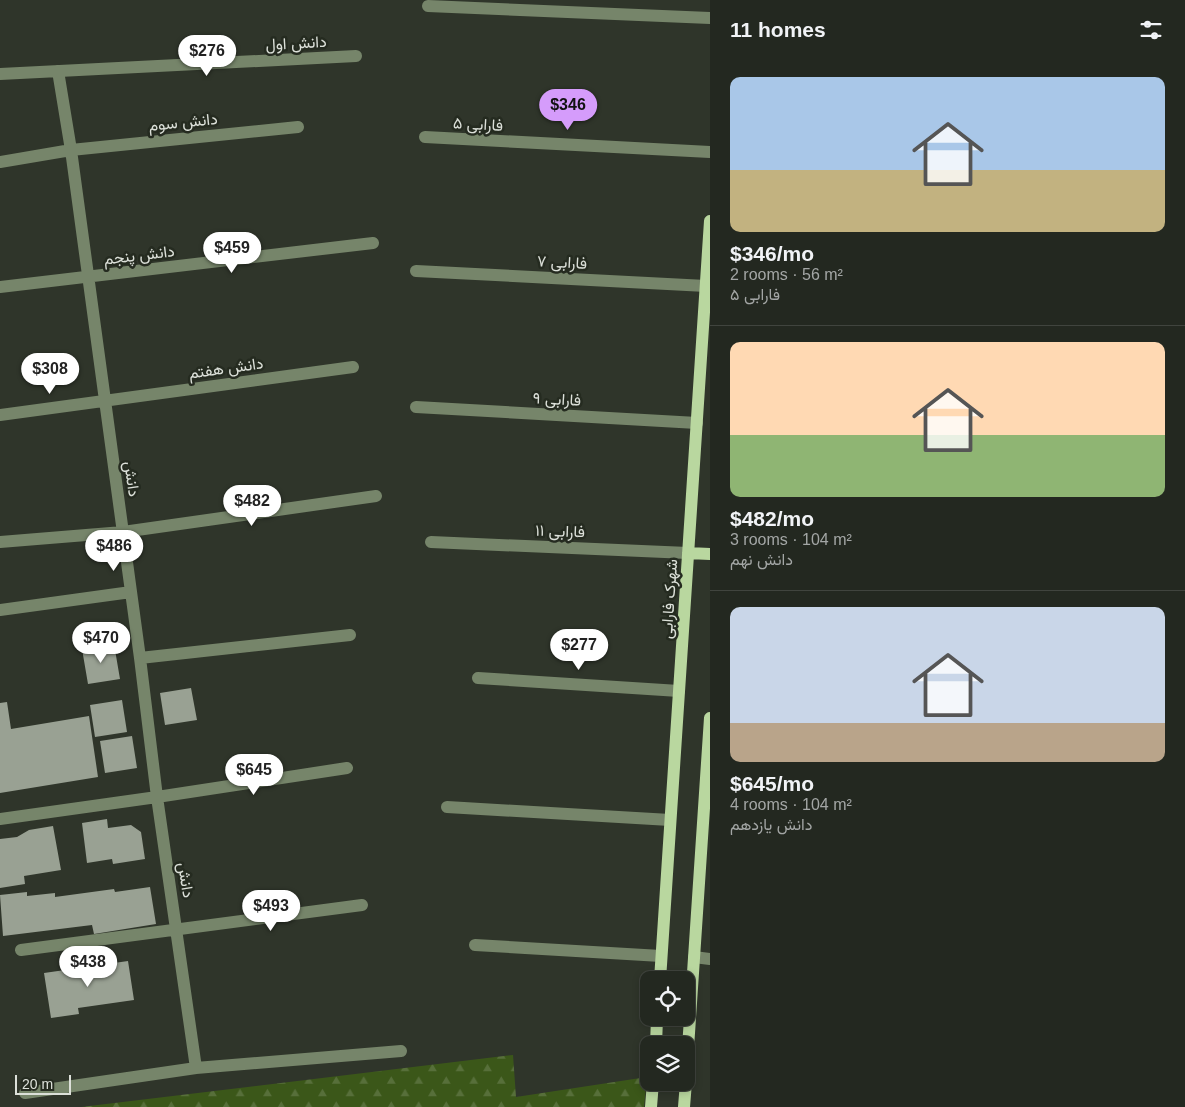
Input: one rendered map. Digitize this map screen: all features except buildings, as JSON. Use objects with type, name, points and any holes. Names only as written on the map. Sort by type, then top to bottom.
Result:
[{"type":"main road","name":"شهرک فارابی","points":[[660,971],[710,221]]},
{"type":"main road","points":[[688,553],[710,554]]},
{"type":"main road","points":[[689,1036],[706,824],[710,718]]},
{"type":"main road","points":[[652,1107],[653,1091]]},
{"type":"main road","points":[[684,1107],[685,1091]]},
{"type":"street","points":[[428,6],[710,18]]},
{"type":"street","name":"دانش اول","points":[[58,71],[356,56]]},
{"type":"street","points":[[0,74],[58,71]]},
{"type":"street","name":"دانش","points":[[58,71],[71,150],[157,797],[196,1068]]},
{"type":"street","name":"دانش سوم","points":[[0,162],[71,150],[298,127]]},
{"type":"street","name":"فارابی ۵","points":[[425,137],[710,152]]},
{"type":"street","name":"دانش پنجم","points":[[0,288],[373,243]]},
{"type":"street","name":"فارابی ۷","points":[[416,271],[706,286]]},
{"type":"street","name":"دانش هفتم","points":[[0,415],[353,367]]},
{"type":"street","name":"فارابی ۹","points":[[416,407],[696,423]]},
{"type":"street","points":[[0,542],[123,532],[376,496]]},
{"type":"street","name":"فارابی ۱۱","points":[[431,542],[688,553]]},
{"type":"street","points":[[0,610],[131,592]]},
{"type":"street","points":[[140,658],[350,635]]},
{"type":"street","points":[[478,678],[679,691]]},
{"type":"street","points":[[0,819],[347,768]]},
{"type":"street","points":[[446,807],[670,820]]},
{"type":"street","points":[[21,950],[362,905]]},
{"type":"street","points":[[475,945],[661,956]]},
{"type":"street","points":[[694,957],[710,959]]},
{"type":"street","points":[[25,1093],[196,1068],[401,1052]]},
{"type":"green space","points":[[513,1055],[516,1097],[640,1078],[640,1091],[646,1091],[644,1107],[81,1107]]}]
